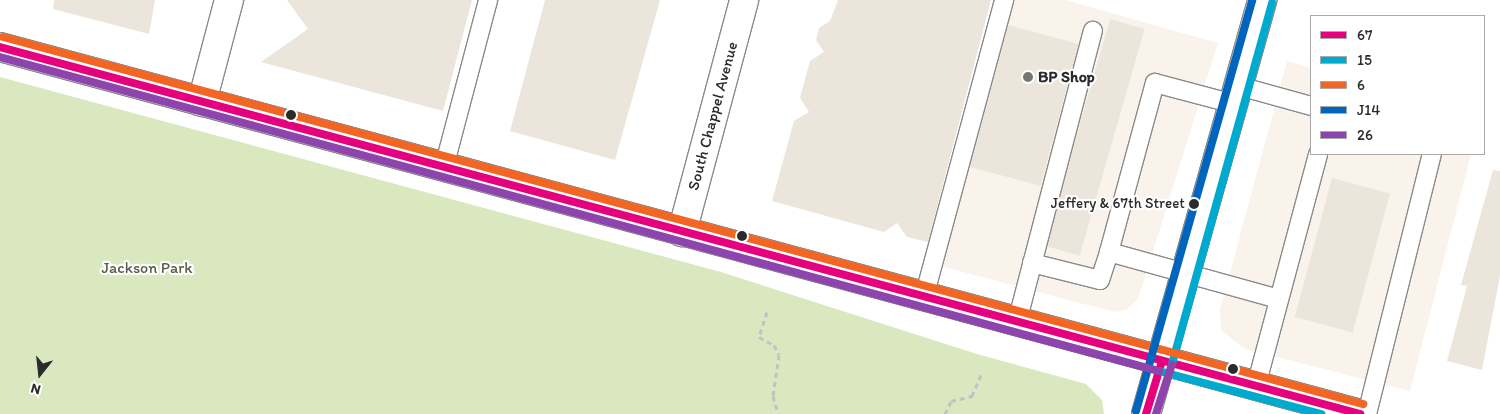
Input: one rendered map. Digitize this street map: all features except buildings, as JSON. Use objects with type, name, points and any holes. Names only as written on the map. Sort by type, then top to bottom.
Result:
[{"type":"street","points":[[202,102],[229,0]]},
{"type":"street","name":"South Chappel Avenue","points":[[682,232],[744,0]]},
{"type":"street","points":[[1146,414],[1187,275],[1262,0]]},
{"type":"street","points":[[0,47],[1360,414]]},
{"type":"lane","points":[[444,167],[488,0]]},
{"type":"lane","points":[[924,297],[1004,0]]},
{"type":"lane","points":[[1017,322],[1093,31]]},
{"type":"lane","points":[[1032,263],[1100,280],[1155,83],[1310,106]]},
{"type":"lane","points":[[1256,386],[1318,155]]},
{"type":"lane","points":[[1367,414],[1432,155]]},
{"type":"lane","points":[[1109,252],[1279,299]]},
{"type":"path","points":[[767,312],[759,337],[774,345],[779,355],[773,396],[778,414]]},
{"type":"path","points":[[945,414],[951,401],[972,396],[982,373]]},
{"type":"shaded area","points":[[1004,0],[1065,0],[1218,43],[1138,299],[1126,310],[1114,312],[933,264]]},
{"type":"shaded area","points":[[1287,61],[1310,68],[1310,155],[1471,155],[1410,391],[1245,349],[1221,330],[1220,310]]},
{"type":"green space","name":"Jackson Park","points":[[0,77],[721,272],[977,354],[1086,384],[1102,400],[1104,414],[0,414]]},
{"type":"transit line","name":"J14","points":[[1136,411],[1252,0]]},
{"type":"transit line","name":"15","points":[[1172,364],[1272,3]]},
{"type":"transit line","name":"6","points":[[3,37],[1363,404]]},
{"type":"transit line","name":"67","points":[[0,47],[1360,414]]},
{"type":"transit line","name":"26","points":[[0,57],[1159,371]]},
{"type":"transit line","name":"67","points":[[1146,414],[1162,361]]},
{"type":"transit line","name":"26","points":[[1156,414],[1172,364]]},
{"type":"transit line","name":"15","points":[[1159,371],[1321,414]]},
{"type":"place","name":"BP Shop","points":[[1028,77]]},
{"type":"place","name":"Jeffery & 67th Street","points":[[1194,204]]}]
